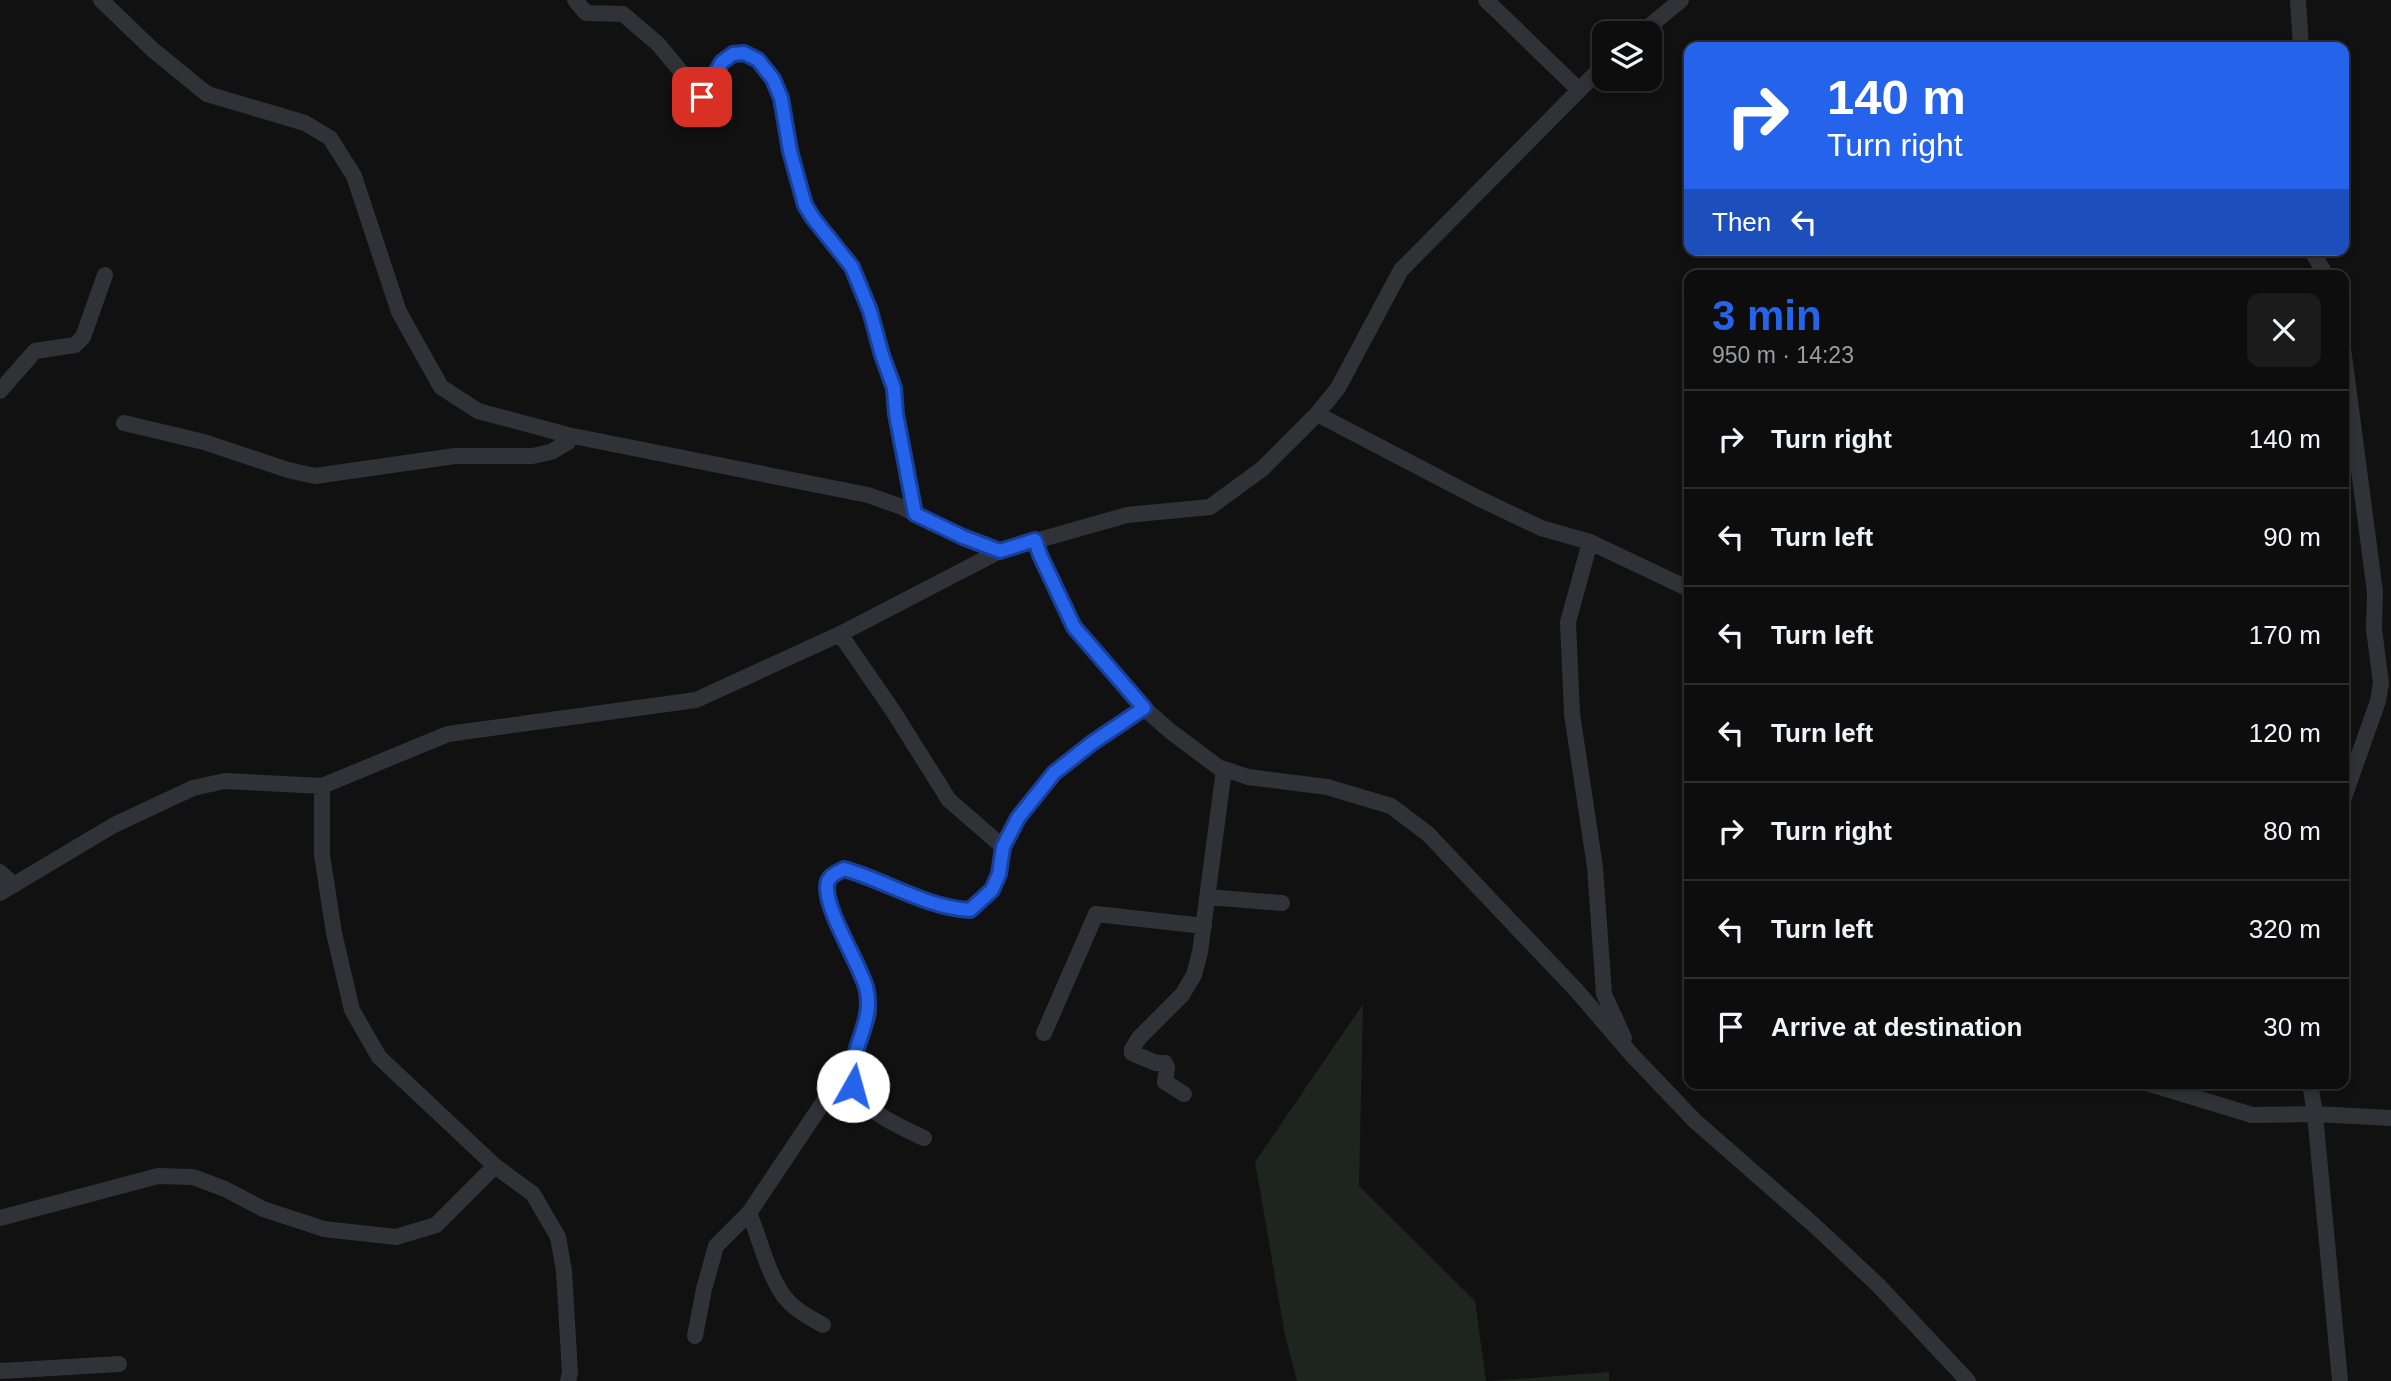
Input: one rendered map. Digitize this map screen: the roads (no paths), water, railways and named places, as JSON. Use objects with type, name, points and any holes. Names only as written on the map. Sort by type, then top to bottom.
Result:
[{"type":"street","points":[[101,0],[153,50],[207,94],[305,123],[330,138],[354,176],[399,312],[441,387],[478,411],[568,435],[867,495],[902,507],[963,537],[1000,551]]},
{"type":"street","points":[[575,0],[586,13],[607,12],[623,15],[658,44],[702,97],[722,62],[733,54],[744,53],[758,60],[773,79],[781,98],[790,151],[805,205],[852,267],[870,311],[894,388],[896,414],[915,514]]},
{"type":"street","points":[[1486,0],[1579,90]]},
{"type":"street","points":[[1656,21],[1681,0]]},
{"type":"street","points":[[2298,0],[2301,42]]},
{"type":"street","points":[[0,872],[7,889],[114,825],[193,788],[225,781],[322,786],[448,734],[696,700],[840,634],[1000,551],[1127,515],[1210,507],[1262,468],[1317,414],[1338,388],[1401,270],[1592,77]]},
{"type":"street","points":[[0,391],[35,351],[75,345],[83,337],[105,275]]},
{"type":"street","points":[[2349,394],[2375,592],[2374,629],[2381,684],[2378,701],[2349,783]]},
{"type":"street","points":[[1317,414],[1541,528],[1590,542],[1684,587]]},
{"type":"street","points":[[124,423],[204,442],[288,470],[315,476],[455,456],[532,456],[551,452],[568,442],[568,435]]},
{"type":"street","points":[[1035,540],[1074,627],[1144,708],[1217,767],[1248,778],[1327,787],[1391,806],[1428,834],[1577,991],[1632,1055],[1695,1121],[1878,1285],[1968,1381]]},
{"type":"street","points":[[1590,542],[1568,622],[1572,714],[1595,867],[1604,994],[1632,1055]]},
{"type":"street","points":[[840,634],[893,711],[948,800],[1003,847]]},
{"type":"street","points":[[695,1336],[716,1246],[749,1213],[822,1104],[850,1074],[869,1011],[866,987],[830,902],[827,885],[831,875],[844,869],[867,875],[920,900],[950,909],[970,910],[992,890],[999,874],[1003,847],[1018,818],[1054,773],[1144,708]]},
{"type":"street","points":[[1184,1094],[1165,1082],[1165,1063],[1156,1063],[1132,1052],[1132,1049],[1182,995],[1194,975],[1204,926],[1224,769]]},
{"type":"street","points":[[322,786],[322,855],[334,933],[352,1010],[379,1057],[495,1166],[533,1194],[558,1237],[564,1270],[570,1373],[568,1381]]},
{"type":"street","points":[[1207,898],[1282,903]]},
{"type":"street","points":[[1044,1033],[1096,914],[1204,926]]},
{"type":"street","points":[[850,1074],[853,1086],[864,1101],[888,1122],[924,1138]]},
{"type":"street","points":[[2167,1089],[2252,1115],[2315,1114],[2391,1118]]},
{"type":"street","points":[[2311,1089],[2340,1381]]},
{"type":"street","points":[[0,1218],[158,1176],[193,1177],[225,1189],[263,1209],[324,1229],[396,1237],[436,1225],[495,1166]]},
{"type":"street","points":[[749,1213],[773,1276],[784,1296],[799,1310],[823,1325]]},
{"type":"street","points":[[0,1371],[120,1364]]}]
